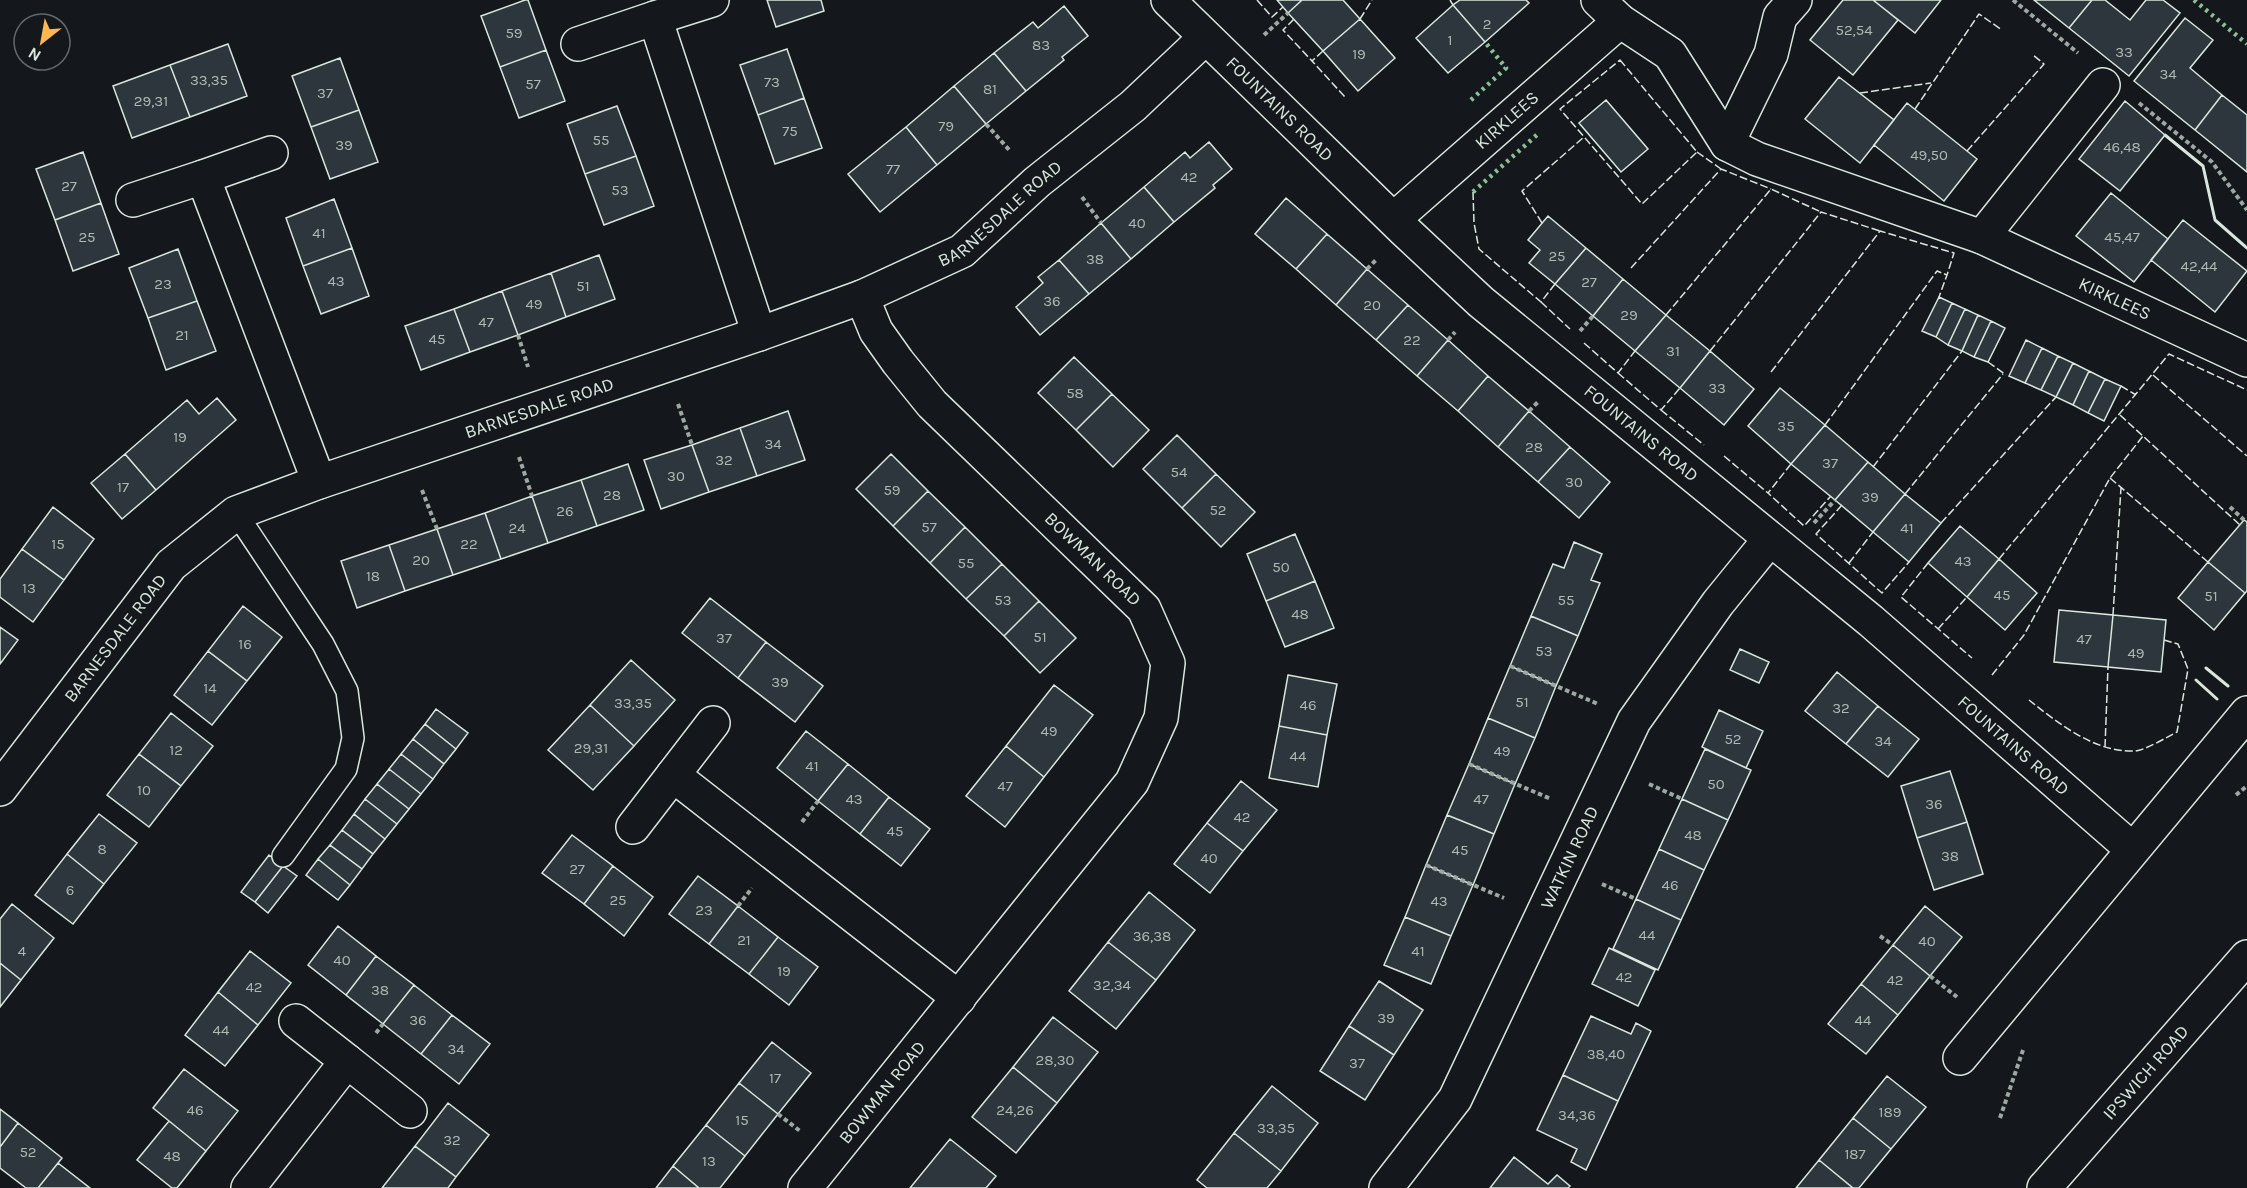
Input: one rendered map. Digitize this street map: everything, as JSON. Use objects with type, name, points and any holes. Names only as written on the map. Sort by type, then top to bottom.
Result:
[{"type":"main road","points":[[578,44],[712,0]]},
{"type":"main road","name":"FOUNTAINS ROAD","points":[[1168,0],[1481,302],[1871,621],[2132,849]]},
{"type":"main road","points":[[1727,144],[1771,54],[1780,17],[1795,0]]},
{"type":"main road","name":"KIRKLEES","points":[[1394,219],[1609,11],[1670,54],[1727,144],[1757,159],[1982,237],[2247,360]]},
{"type":"main road","points":[[655,18],[759,334]]},
{"type":"main road","name":"BARNESDALE ROAD","points":[[0,789],[171,565],[236,513],[319,482],[759,334],[862,297],[962,251],[1037,182],[1133,106],[1205,38]]},
{"type":"main road","points":[[1982,237],[2103,85]]},
{"type":"main road","points":[[133,200],[271,153]]},
{"type":"main road","points":[[203,177],[319,482]]},
{"type":"main road","name":"BOWMAN ROAD","points":[[806,1188],[1132,782],[1161,718],[1168,663],[1144,609],[932,404],[897,362],[876,331],[862,297]]},
{"type":"main road","name":"WATKIN ROAD","points":[[1386,1188],[1455,1099],[1634,721],[1718,603],[1770,539]]},
{"type":"main road","points":[[1960,1058],[2247,713]]},
{"type":"main road","points":[[633,827],[713,723]]},
{"type":"main road","points":[[674,775],[959,998]]},
{"type":"main road","name":"IPSWICH ROAD","points":[[2044,1188],[2247,957]]},
{"type":"main road","points":[[296,1021],[410,1111]]},
{"type":"main road","points":[[248,1188],[347,1061]]},
{"type":"lane","points":[[236,513],[323,644],[347,691],[353,738],[346,769],[283,856]]},
{"type":"path","points":[[2230,507],[2244,520]]},
{"type":"path","points":[[1510,666],[1634,721]]},
{"type":"path","points":[[1469,764],[1590,816]]},
{"type":"path","points":[[1426,865],[1543,915]]},
{"type":"path","points":[[1880,936],[1893,945]]},
{"type":"building","points":[[528,0],[546,50],[500,67],[481,16]]},
{"type":"building","points":[[767,0],[821,0],[824,11],[776,27]]},
{"type":"building","points":[[1277,0],[1302,0],[1288,13]]},
{"type":"building","points":[[1302,0],[1343,0],[1360,19],[1323,51],[1288,13]]},
{"type":"building","points":[[1460,0],[1526,0],[1529,3],[1485,42],[1453,5]]},
{"type":"building","points":[[1843,0],[1873,0],[1898,20],[1853,75],[1810,40]]},
{"type":"building","points":[[1873,0],[1941,0],[1915,33]]},
{"type":"building","points":[[2034,0],[2092,0],[2069,28]]},
{"type":"building","points":[[2092,0],[2105,0],[2130,20],[2146,0],[2163,0],[2180,13],[2129,76],[2069,28]]},
{"type":"building","points":[[1453,5],[1485,42],[1448,73],[1416,38]]},
{"type":"building","points":[[1064,6],[1088,36],[1062,57],[1064,60],[1026,91],[994,53],[1033,22],[1038,28]]},
{"type":"building","points":[[2185,18],[2213,40],[2190,68],[2222,95],[2195,130],[2134,81]]},
{"type":"building","points":[[1360,19],[1395,58],[1358,91],[1323,51]]},
{"type":"building","points":[[228,44],[247,96],[190,117],[170,65]]},
{"type":"building","points":[[787,49],[804,98],[758,115],[740,65]]},
{"type":"building","points":[[546,50],[565,101],[519,118],[500,67]]},
{"type":"building","points":[[994,53],[1026,91],[986,124],[954,86]]},
{"type":"building","points":[[340,58],[359,110],[311,127],[292,76]]},
{"type":"building","points":[[170,65],[190,117],[132,138],[113,86]]},
{"type":"building","points":[[1839,77],[1894,120],[1860,163],[1805,119]]},
{"type":"building","points":[[954,86],[986,124],[937,165],[906,127]]},
{"type":"building","points":[[2222,95],[2247,115],[2247,172],[2195,130]]},
{"type":"building","points":[[804,98],[822,148],[775,164],[758,115]]},
{"type":"building","points":[[1606,100],[1648,149],[1621,172],[1579,123]]},
{"type":"building","points":[[2125,101],[2165,135],[2120,191],[2079,159]]},
{"type":"building","points":[[1907,103],[1977,159],[1944,201],[1874,145]]},
{"type":"building","points":[[617,106],[636,156],[585,174],[567,124]]},
{"type":"building","points":[[359,110],[378,162],[330,179],[311,127]]},
{"type":"building","points":[[906,127],[937,165],[880,212],[848,174]]},
{"type":"building","points":[[1209,142],[1232,169],[1213,185],[1215,188],[1174,222],[1144,187],[1185,152],[1190,158]]},
{"type":"building","points":[[83,152],[101,203],[55,220],[36,169]]},
{"type":"building","points":[[636,156],[654,206],[604,225],[585,174]]},
{"type":"building","points":[[1144,187],[1174,222],[1131,259],[1101,223]]},
{"type":"building","points":[[2111,193],[2168,239],[2134,282],[2076,236]]},
{"type":"building","points":[[1286,198],[1327,234],[1296,269],[1255,234]]},
{"type":"building","points":[[334,199],[352,248],[303,266],[286,218]]},
{"type":"building","points":[[101,203],[119,254],[73,271],[55,220]]},
{"type":"building","points":[[1548,216],[1586,248],[1555,284],[1529,263],[1540,250],[1528,240]]},
{"type":"building","points":[[2183,220],[2247,271],[2215,312],[2151,260]]},
{"type":"building","points":[[1101,223],[1131,259],[1089,294],[1059,260]]},
{"type":"building","points":[[1327,234],[1367,269],[1336,305],[1296,269]]},
{"type":"building","points":[[352,248],[369,296],[321,314],[303,266]]},
{"type":"building","points":[[1586,248],[1623,279],[1593,316],[1555,284]]},
{"type":"building","points":[[178,249],[197,301],[148,318],[129,268]]},
{"type":"building","points":[[599,255],[615,299],[566,317],[551,273]]},
{"type":"building","points":[[1059,260],[1089,294],[1040,335],[1016,307],[1043,283],[1038,277]]},
{"type":"building","points":[[1367,269],[1408,305],[1376,340],[1336,305]]},
{"type":"building","points":[[551,273],[566,317],[518,335],[502,291]]},
{"type":"building","points":[[1623,279],[1666,315],[1635,351],[1593,316]]},
{"type":"building","points":[[502,291],[518,335],[470,352],[454,309]]},
{"type":"building","points":[[1939,297],[1952,303],[1936,337],[1922,331]]},
{"type":"building","points":[[197,301],[216,351],[166,370],[148,318]]},
{"type":"building","points":[[1952,303],[1965,309],[1948,345],[1936,337]]},
{"type":"building","points":[[1408,305],[1448,340],[1417,376],[1376,340]]},
{"type":"building","points":[[454,309],[470,352],[421,370],[405,326]]},
{"type":"building","points":[[1965,309],[1978,315],[1962,351],[1948,345]]},
{"type":"building","points":[[1666,315],[1710,351],[1680,388],[1635,351]]},
{"type":"building","points":[[1978,315],[1991,321],[1974,357],[1962,351]]},
{"type":"building","points":[[1991,321],[2005,328],[1988,362],[1974,357]]},
{"type":"building","points":[[1448,340],[1488,376],[1458,411],[1417,376]]},
{"type":"building","points":[[2026,340],[2042,348],[2025,383],[2009,376]]},
{"type":"building","points":[[2042,348],[2058,356],[2041,390],[2025,383]]},
{"type":"building","points":[[1710,351],[1754,389],[1724,425],[1680,388]]},
{"type":"building","points":[[2058,356],[2073,363],[2056,397],[2041,390]]},
{"type":"building","points":[[1074,357],[1112,394],[1076,430],[1038,393]]},
{"type":"building","points":[[2073,363],[2089,371],[2073,405],[2056,397]]},
{"type":"building","points":[[2089,371],[2105,379],[2088,413],[2073,405]]},
{"type":"building","points":[[1488,376],[1529,411],[1498,447],[1458,411]]},
{"type":"building","points":[[2105,379],[2121,386],[2104,421],[2088,413]]},
{"type":"building","points":[[1780,388],[1825,425],[1791,464],[1748,426]]},
{"type":"building","points":[[1112,394],[1149,430],[1113,467],[1076,430]]},
{"type":"building","points":[[217,398],[236,420],[156,490],[125,454],[187,400],[199,414]]},
{"type":"building","points":[[788,411],[805,460],[757,476],[740,428]]},
{"type":"building","points":[[1529,411],[1570,447],[1538,482],[1498,447]]},
{"type":"building","points":[[1825,425],[1868,462],[1835,500],[1791,464]]},
{"type":"building","points":[[740,428],[757,476],[709,492],[692,445]]},
{"type":"building","points":[[1177,435],[1216,474],[1182,508],[1143,469]]},
{"type":"building","points":[[692,445],[709,492],[661,509],[644,460]]},
{"type":"building","points":[[1570,447],[1610,482],[1579,518],[1538,482]]},
{"type":"building","points":[[125,454],[156,490],[122,519],[91,483]]},
{"type":"building","points":[[891,454],[928,491],[893,526],[856,489]]},
{"type":"building","points":[[1868,462],[1905,494],[1873,532],[1835,500]]},
{"type":"building","points":[[628,464],[644,510],[597,526],[581,480]]},
{"type":"building","points":[[1216,474],[1255,512],[1221,547],[1182,508]]},
{"type":"building","points":[[581,480],[597,526],[548,543],[532,496]]},
{"type":"building","points":[[928,491],[965,527],[930,563],[893,526]]},
{"type":"building","points":[[1905,494],[1941,523],[1909,562],[1873,532]]},
{"type":"building","points":[[532,496],[548,543],[501,559],[485,513]]},
{"type":"building","points":[[53,507],[94,539],[64,580],[22,549]]},
{"type":"building","points":[[485,513],[501,559],[453,575],[437,529]]},
{"type":"building","points":[[2244,520],[2247,522],[2247,591],[2245,593],[2208,562]]},
{"type":"building","points":[[1960,526],[1999,559],[1967,597],[1928,563]]},
{"type":"building","points":[[965,527],[1002,564],[966,599],[930,563]]},
{"type":"building","points":[[437,529],[453,575],[405,591],[389,545]]},
{"type":"building","points":[[1295,534],[1315,581],[1266,601],[1247,554]]},
{"type":"building","points":[[1574,542],[1602,554],[1591,580],[1600,583],[1578,636],[1531,616],[1553,564],[1564,568]]},
{"type":"building","points":[[389,545],[405,591],[357,608],[341,561]]},
{"type":"building","points":[[22,549],[64,580],[33,622],[0,597],[0,579]]},
{"type":"building","points":[[1999,559],[2037,593],[2005,630],[1967,597]]},
{"type":"building","points":[[2208,562],[2245,593],[2214,630],[2178,598]]},
{"type":"building","points":[[1002,564],[1039,601],[1004,636],[966,599]]},
{"type":"building","points":[[1315,581],[1334,628],[1285,647],[1266,601]]},
{"type":"building","points":[[710,598],[766,642],[738,678],[682,633]]},
{"type":"building","points":[[1039,601],[1076,638],[1040,673],[1004,636]]},
{"type":"building","points":[[243,606],[282,637],[247,681],[208,651]]},
{"type":"building","points":[[2059,610],[2113,615],[2108,667],[2054,662]]},
{"type":"building","points":[[2113,615],[2166,620],[2161,672],[2108,667]]},
{"type":"building","points":[[1531,616],[1578,636],[1556,686],[1510,666]]},
{"type":"building","points":[[0,627],[18,640],[0,664]]},
{"type":"building","points":[[766,642],[823,686],[795,722],[738,678]]},
{"type":"building","points":[[1740,649],[1769,662],[1759,683],[1730,670]]},
{"type":"building","points":[[208,651],[247,681],[212,725],[174,695]]},
{"type":"building","points":[[631,660],[675,700],[634,746],[590,705]]},
{"type":"building","points":[[1510,666],[1556,686],[1535,738],[1488,718]]},
{"type":"building","points":[[1837,672],[1878,706],[1846,744],[1805,711]]},
{"type":"building","points":[[1288,675],[1337,684],[1327,735],[1279,726]]},
{"type":"building","points":[[1054,685],[1093,715],[1044,777],[1006,746]]},
{"type":"building","points":[[590,705],[634,746],[593,790],[548,750]]},
{"type":"building","points":[[1878,706],[1919,739],[1888,777],[1846,744]]},
{"type":"building","points":[[436,709],[468,733],[456,749],[425,724]]},
{"type":"building","points":[[1719,710],[1763,731],[1746,768],[1702,747]]},
{"type":"building","points":[[171,713],[213,746],[181,786],[139,754]]},
{"type":"building","points":[[1488,718],[1535,738],[1515,784],[1469,764]]},
{"type":"building","points":[[425,724],[456,749],[444,764],[413,739]]},
{"type":"building","points":[[1279,726],[1327,735],[1318,787],[1269,778]]},
{"type":"building","points":[[806,731],[848,764],[818,801],[777,768]]},
{"type":"building","points":[[413,739],[444,764],[433,779],[401,754]]},
{"type":"building","points":[[1006,746],[1044,777],[1005,827],[966,796]]},
{"type":"building","points":[[1705,749],[1751,770],[1728,820],[1682,799]]},
{"type":"building","points":[[139,754],[181,786],[149,827],[107,795]]},
{"type":"building","points":[[401,754],[433,779],[421,794],[389,769]]},
{"type":"building","points":[[848,764],[889,797],[860,834],[818,801]]},
{"type":"building","points":[[1469,764],[1515,784],[1494,834],[1447,815]]},
{"type":"building","points":[[389,769],[421,794],[409,809],[377,784]]},
{"type":"building","points":[[1950,771],[1967,822],[1917,838],[1901,786]]},
{"type":"building","points":[[1241,781],[1277,810],[1243,851],[1207,823]]},
{"type":"building","points":[[377,784],[409,809],[397,824],[365,799]]},
{"type":"building","points":[[889,797],[930,829],[901,866],[860,834]]},
{"type":"building","points":[[365,799],[397,824],[385,839],[354,814]]},
{"type":"building","points":[[1682,799],[1728,820],[1704,870],[1659,849]]},
{"type":"building","points":[[99,814],[137,843],[104,884],[67,854]]},
{"type":"building","points":[[354,814],[385,839],[373,854],[342,830]]},
{"type":"building","points":[[1447,815],[1494,834],[1473,885],[1426,865]]},
{"type":"building","points":[[1967,822],[1983,874],[1934,890],[1917,838]]},
{"type":"building","points":[[1207,823],[1243,851],[1210,893],[1174,864]]},
{"type":"building","points":[[342,830],[373,854],[362,869],[330,845]]},
{"type":"building","points":[[572,835],[613,866],[584,904],[542,873]]},
{"type":"building","points":[[330,845],[362,869],[350,885],[318,859]]},
{"type":"building","points":[[1659,849],[1704,870],[1681,920],[1636,899]]},
{"type":"building","points":[[67,854],[104,884],[73,924],[35,895]]},
{"type":"building","points":[[269,855],[283,866],[255,902],[241,892]]},
{"type":"building","points":[[318,859],[350,885],[338,900],[306,875]]},
{"type":"building","points":[[1426,865],[1473,885],[1451,936],[1405,917]]},
{"type":"building","points":[[283,866],[297,876],[268,913],[255,902]]},
{"type":"building","points":[[613,866],[653,897],[624,936],[584,904]]},
{"type":"building","points":[[698,876],[738,906],[709,944],[669,914]]},
{"type":"building","points":[[1149,892],[1195,930],[1156,980],[1108,942]]},
{"type":"building","points":[[1636,899],[1681,920],[1658,970],[1613,949]]},
{"type":"building","points":[[12,904],[54,938],[21,980],[0,963],[0,919]]},
{"type":"building","points":[[738,906],[778,937],[749,974],[709,944]]},
{"type":"building","points":[[1925,906],[1962,937],[1930,976],[1893,945]]},
{"type":"building","points":[[1405,917],[1451,936],[1431,984],[1384,965]]},
{"type":"building","points":[[338,926],[376,956],[346,995],[308,965]]},
{"type":"building","points":[[778,937],[818,967],[789,1005],[749,974]]},
{"type":"building","points":[[1108,942],[1156,980],[1116,1029],[1069,991]]},
{"type":"building","points":[[1893,945],[1930,976],[1898,1015],[1861,984]]},
{"type":"building","points":[[1609,948],[1655,970],[1638,1006],[1592,984]]},
{"type":"building","points":[[250,951],[291,983],[258,1025],[218,992]]},
{"type":"building","points":[[376,956],[414,985],[383,1024],[346,995]]},
{"type":"building","points":[[0,963],[21,980],[0,1007]]},
{"type":"building","points":[[1379,981],[1423,1010],[1394,1055],[1349,1026]]},
{"type":"building","points":[[1861,984],[1898,1015],[1866,1054],[1828,1024]]},
{"type":"building","points":[[414,985],[452,1015],[421,1054],[383,1024]]},
{"type":"building","points":[[218,992],[258,1025],[225,1066],[185,1035]]},
{"type":"building","points":[[452,1015],[490,1044],[459,1084],[421,1054]]},
{"type":"building","points":[[1591,1016],[1631,1034],[1636,1023],[1651,1031],[1618,1101],[1563,1075]]},
{"type":"building","points":[[1053,1017],[1098,1052],[1057,1103],[1013,1067]]},
{"type":"building","points":[[1349,1026],[1394,1055],[1365,1100],[1320,1071]]},
{"type":"building","points":[[772,1042],[811,1073],[778,1114],[739,1083]]},
{"type":"building","points":[[1013,1067],[1057,1103],[1016,1153],[972,1117]]},
{"type":"building","points":[[184,1069],[238,1111],[206,1151],[153,1108]]},
{"type":"building","points":[[1563,1075],[1618,1101],[1586,1170],[1571,1162],[1577,1149],[1537,1130]]},
{"type":"building","points":[[1887,1076],[1926,1107],[1891,1149],[1853,1118]]},
{"type":"building","points":[[739,1083],[778,1114],[745,1156],[706,1125]]},
{"type":"building","points":[[1272,1086],[1318,1123],[1281,1171],[1234,1133]]},
{"type":"building","points":[[448,1103],[489,1135],[456,1177],[415,1146]]},
{"type":"building","points":[[0,1109],[18,1123],[0,1147]]},
{"type":"building","points":[[1853,1118],[1891,1149],[1859,1188],[1853,1188],[1819,1160]]},
{"type":"building","points":[[169,1121],[206,1151],[177,1188],[172,1188],[137,1160]]},
{"type":"building","points":[[18,1123],[62,1158],[38,1188],[26,1188],[0,1168],[0,1147]]},
{"type":"building","points":[[706,1125],[745,1156],[720,1188],[699,1188],[673,1166]]},
{"type":"building","points":[[1234,1133],[1281,1171],[1267,1188],[1207,1188],[1197,1180]]},
{"type":"building","points":[[950,1139],[996,1176],[986,1188],[910,1188]]},
{"type":"building","points":[[415,1146],[456,1177],[448,1188],[382,1188]]},
{"type":"building","points":[[1514,1157],[1548,1184],[1557,1175],[1570,1186],[1568,1188],[1490,1188]]},
{"type":"building","points":[[1819,1160],[1853,1188],[1796,1188]]},
{"type":"building","points":[[58,1163],[90,1188],[38,1188]]},
{"type":"building","points":[[673,1166],[699,1188],[656,1188]]},
{"type":"hedge","points":[[2194,0],[2247,44]]},
{"type":"hedge","points":[[1471,100],[1506,68],[1485,42]]},
{"type":"hedge","points":[[1473,192],[1539,133]]},
{"type":"fence","points":[[1257,0],[1272,17],[1283,7]]},
{"type":"fence","points":[[1360,19],[1372,0]]},
{"type":"fence","points":[[1450,0],[1453,5]]},
{"type":"fence","points":[[1915,109],[1979,14],[2002,30]]},
{"type":"fence","points":[[1294,19],[1283,30],[1312,61]]},
{"type":"fence","points":[[1323,51],[1312,61],[1345,97]]},
{"type":"fence","points":[[1967,151],[2044,64],[2033,55]]},
{"type":"fence","points":[[1620,60],[1697,152],[1642,204],[1560,109],[1620,60]]},
{"type":"fence","points":[[1860,93],[1931,83]]},
{"type":"fence","points":[[1542,223],[1522,191],[1584,137]]},
{"type":"fence","points":[[1697,152],[1721,169]]},
{"type":"fence","points":[[1631,268],[1721,169],[1771,189]]},
{"type":"fence","points":[[1666,315],[1771,189],[1821,212]]},
{"type":"fence","points":[[1473,192],[1474,223],[1479,249],[1541,302],[1555,284]]},
{"type":"fence","points":[[1710,351],[1821,212],[1880,231]]},
{"type":"fence","points":[[1771,372],[1880,231],[1954,253],[1947,275]]},
{"type":"fence","points":[[1825,425],[1937,271],[1947,275],[1939,297]]},
{"type":"fence","points":[[1541,302],[1570,329]]},
{"type":"fence","points":[[1584,343],[1618,373],[1635,351]]},
{"type":"fence","points":[[1873,467],[1962,351]]},
{"type":"fence","points":[[1999,559],[2169,354],[2247,390]]},
{"type":"fence","points":[[1988,362],[2006,375]]},
{"type":"fence","points":[[1618,373],[1661,410],[1680,388]]},
{"type":"fence","points":[[1905,494],[2003,374]]},
{"type":"fence","points":[[2153,375],[2247,456]]},
{"type":"fence","points":[[2121,386],[2136,395]]},
{"type":"fence","points":[[1941,523],[2056,397]]},
{"type":"fence","points":[[1661,410],[1704,445]]},
{"type":"fence","points":[[2120,415],[2240,525]]},
{"type":"fence","points":[[1992,675],[2024,635],[2110,478],[2143,436]]},
{"type":"fence","points":[[1724,456],[1768,493]]},
{"type":"fence","points":[[1791,464],[1768,493],[1804,526],[1831,496]]},
{"type":"fence","points":[[2110,478],[2208,562]]},
{"type":"fence","points":[[2113,615],[2121,488]]},
{"type":"fence","points":[[1842,505],[1816,534],[1882,593],[1909,562]]},
{"type":"fence","points":[[1849,563],[1873,532]]},
{"type":"fence","points":[[1928,563],[1901,597],[1972,658]]},
{"type":"fence","points":[[1938,629],[1967,597]]},
{"type":"fence","points":[[2029,700],[2065,727],[2092,742],[2120,750],[2135,751],[2150,746],[2177,732],[2188,669],[2178,644],[2164,640]]},
{"type":"fence","points":[[2105,747],[2108,667]]},
{"type":"wall","points":[[2165,135],[2203,166],[2215,220],[2247,248]]},
{"type":"wall","points":[[2206,668],[2228,686]]},
{"type":"wall","points":[[2196,680],[2217,699]]}]
